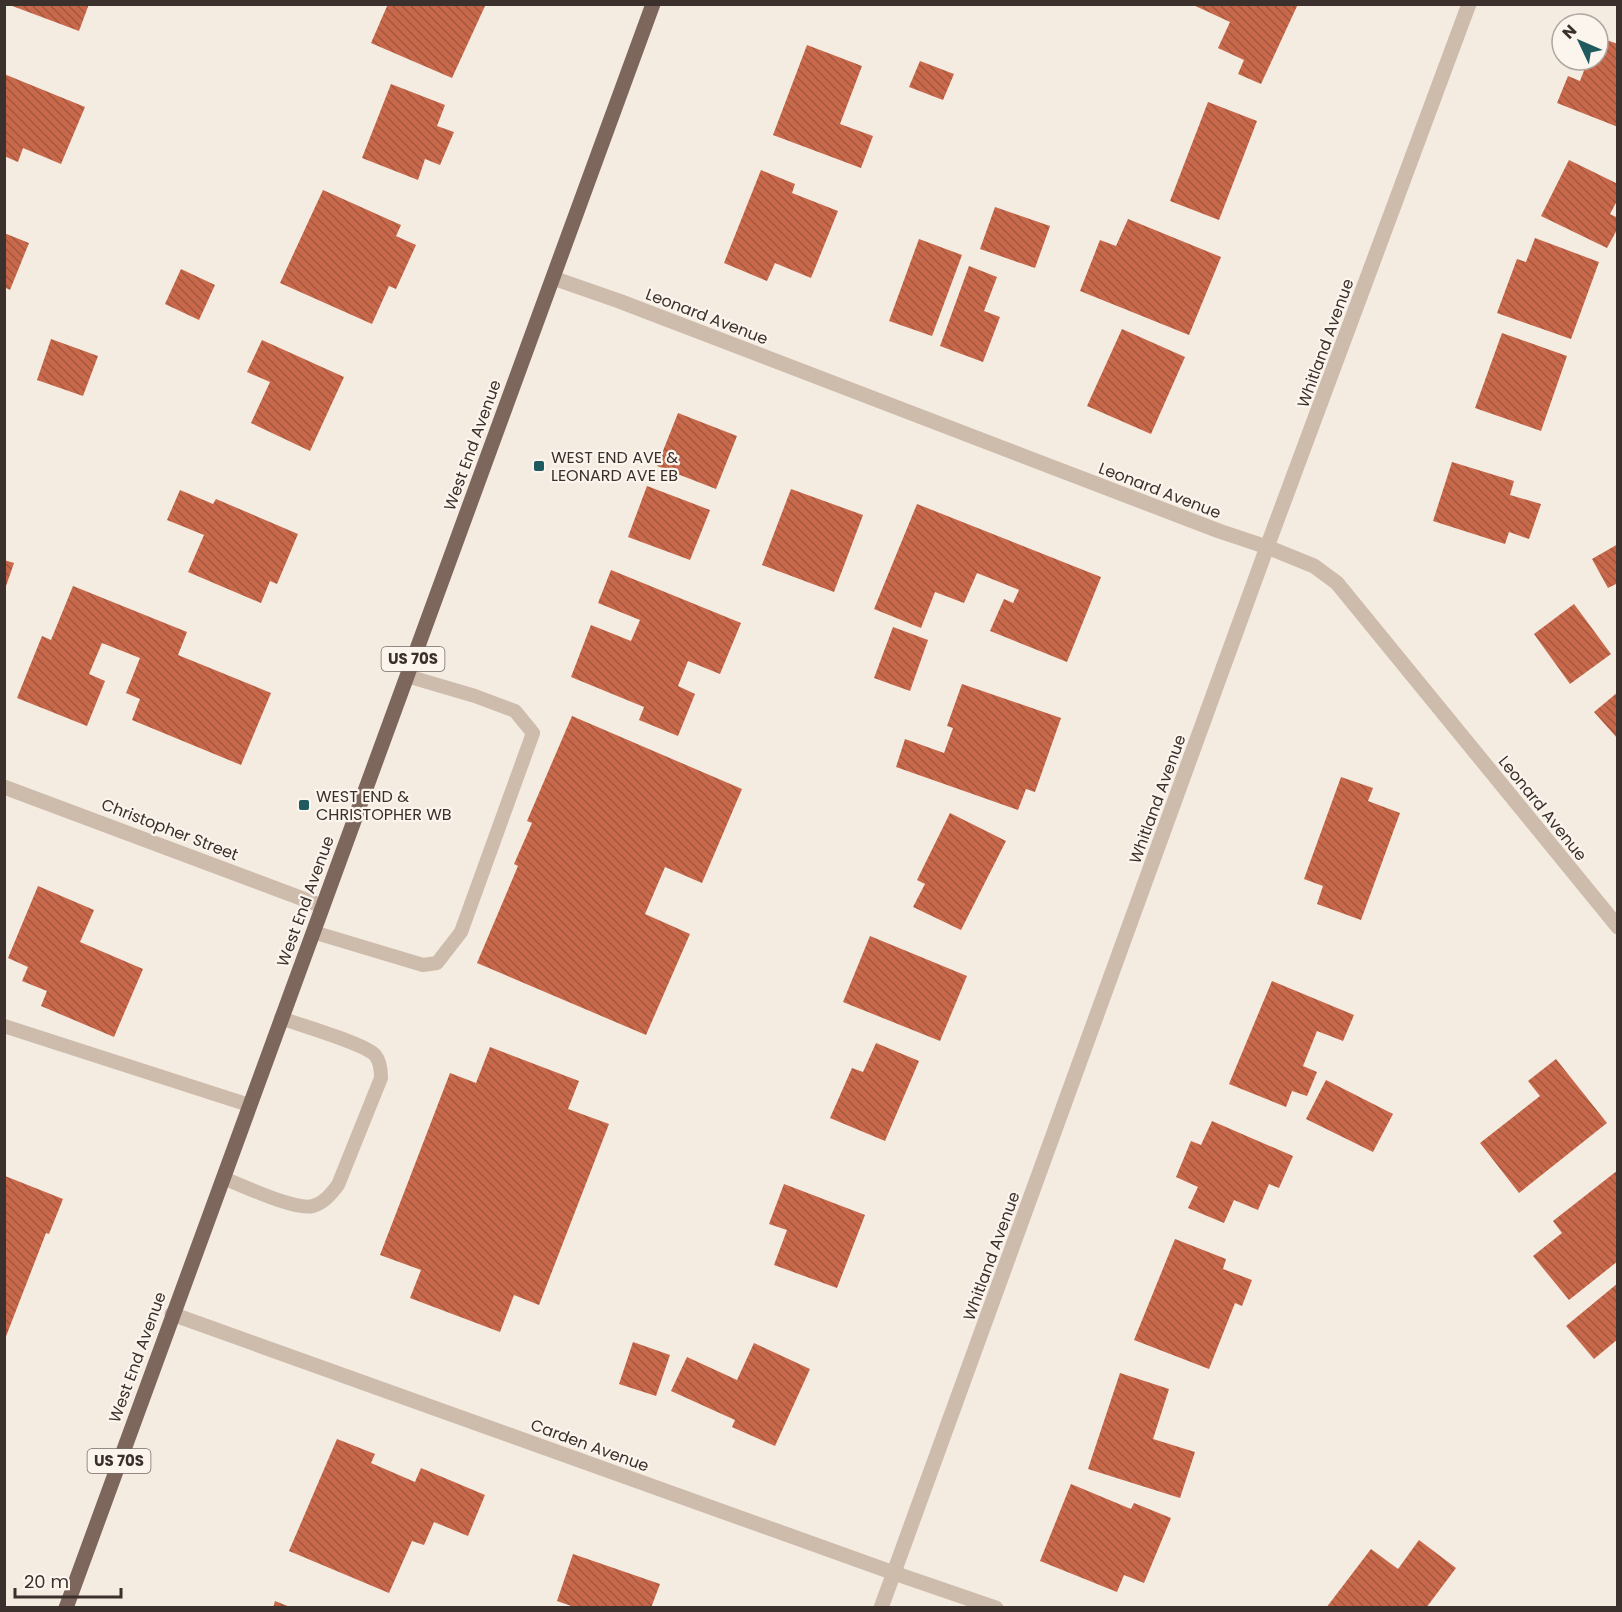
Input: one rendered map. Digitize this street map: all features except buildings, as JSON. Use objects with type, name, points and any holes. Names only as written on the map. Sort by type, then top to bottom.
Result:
[{"type":"main road","name":"West End Avenue","points":[[66,1608],[653,4]]},
{"type":"street","name":"Whitland Avenue","points":[[881,1608],[1267,547],[1469,4]]},
{"type":"street","name":"Leonard Avenue","points":[[553,278],[619,301],[1314,566],[1337,583],[1617,927]]},
{"type":"street","name":"Christopher Street","points":[[4,787],[322,906]]},
{"type":"street","name":"Carden Avenue","points":[[172,1314],[996,1608]]},
{"type":"lane","points":[[313,932],[423,965],[437,963],[461,932],[532,733],[515,711],[475,696],[406,676]]},
{"type":"lane","points":[[223,1178],[291,1204],[312,1206],[328,1198],[338,1185],[381,1078],[381,1068],[375,1055],[349,1042],[281,1018]]},
{"type":"lane","points":[[4,1026],[249,1105]]},
{"type":"place","name":"WEST END AVE & LEONARD AVE EB","points":[[539,466]]},
{"type":"place","name":"WEST END & CHRISTOPHER WB","points":[[304,805]]}]
